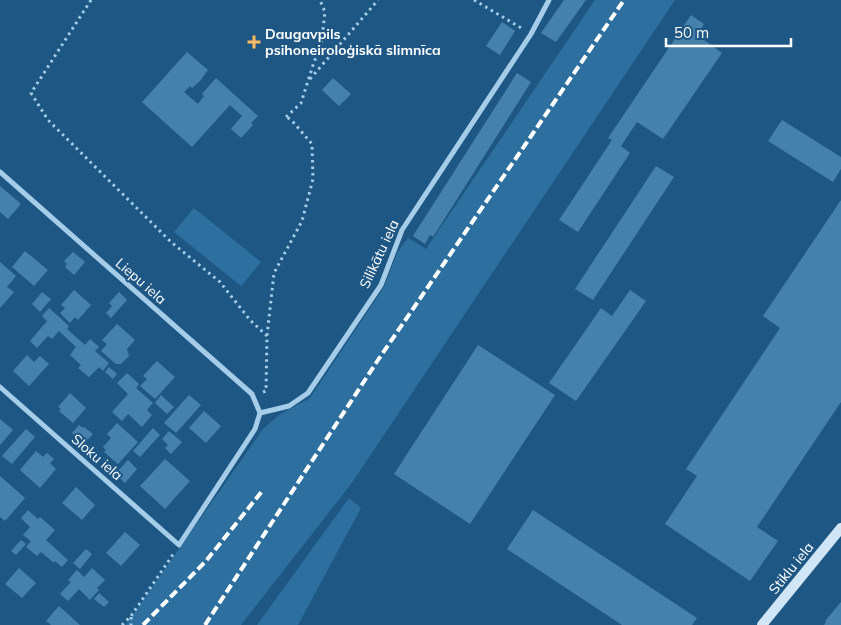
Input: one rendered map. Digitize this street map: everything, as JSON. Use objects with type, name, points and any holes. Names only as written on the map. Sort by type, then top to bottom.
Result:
[{"type":"street","name":"Silikātu iela","points":[[260,413],[289,406],[308,393],[380,285],[402,230],[531,34],[549,0]]},
{"type":"street","name":"Liepu iela","points":[[0,172],[252,395],[260,413]]},
{"type":"street","name":"Sloku iela","points":[[0,387],[179,545]]},
{"type":"street","points":[[179,545],[254,429],[260,413]]},
{"type":"street","name":"Stiklu iela","points":[[762,625],[841,528]]},
{"type":"path","points":[[91,0],[31,93],[48,120],[171,242],[220,282],[250,320],[267,336]]},
{"type":"path","points":[[252,395],[266,391],[267,336],[274,272],[302,221],[313,179],[312,144],[294,123],[286,117],[301,103],[321,46],[325,12],[320,0]]},
{"type":"path","points":[[308,81],[378,0]]},
{"type":"path","points":[[474,0],[531,34]]},
{"type":"path","points":[[122,625],[131,616],[179,545]]},
{"type":"path","points":[[131,616],[131,625]]},
{"type":"shaded area","points":[[595,0],[675,0],[351,484],[241,625],[126,625],[263,429],[279,415],[310,398],[384,287],[397,253],[408,238],[426,249]]},
{"type":"shaded area","points":[[194,208],[261,262],[241,286],[174,232]]},
{"type":"shaded area","points":[[349,498],[361,508],[298,625],[257,625]]},
{"type":"building","points":[[564,0],[586,0],[556,42],[541,33]]},
{"type":"building","points":[[691,15],[704,24],[697,35],[722,53],[663,139],[637,122],[621,146],[630,153],[578,232],[559,220],[612,140],[608,138]]},
{"type":"building","points":[[502,22],[515,31],[500,55],[486,46]]},
{"type":"building","points":[[187,52],[208,70],[200,81],[192,88],[190,86],[184,92],[198,104],[204,96],[202,94],[216,78],[258,116],[251,123],[253,125],[241,138],[231,129],[242,116],[230,105],[192,147],[142,102]]},
{"type":"building","points":[[517,73],[531,82],[433,237],[430,235],[425,244],[413,236]]},
{"type":"building","points":[[333,78],[351,94],[339,106],[322,90]]},
{"type":"building","points":[[782,120],[841,157],[841,169],[833,182],[768,141]]},
{"type":"building","points":[[656,166],[674,177],[593,300],[575,289]]},
{"type":"building","points":[[0,186],[21,204],[8,219],[0,212]]},
{"type":"building","points":[[841,200],[841,402],[757,527],[778,541],[750,581],[665,524],[697,476],[686,469],[780,328],[763,316]]},
{"type":"building","points":[[25,251],[48,270],[34,286],[12,267]]},
{"type":"building","points":[[73,252],[85,262],[74,275],[65,267],[67,264],[64,261]]},
{"type":"building","points":[[0,262],[16,276],[7,287],[14,292],[0,308]]},
{"type":"building","points":[[74,290],[91,305],[78,320],[75,317],[70,323],[60,313],[65,308],[61,305]]},
{"type":"building","points":[[630,290],[646,301],[576,401],[549,383],[601,308],[612,316]]},
{"type":"building","points":[[42,292],[51,299],[40,312],[32,304]]},
{"type":"building","points":[[119,292],[127,300],[111,318],[106,313],[112,306],[109,303]]},
{"type":"building","points":[[49,308],[69,326],[67,329],[85,345],[90,339],[99,347],[95,351],[109,363],[103,371],[99,367],[89,377],[78,368],[81,365],[70,355],[76,347],[59,331],[52,339],[48,336],[37,348],[30,341],[47,321],[42,316]]},
{"type":"building","points":[[117,324],[135,340],[127,349],[129,356],[121,364],[116,364],[101,351],[107,344],[102,340]]},
{"type":"building","points":[[478,345],[555,395],[470,524],[394,474]]},
{"type":"building","points":[[27,355],[34,362],[40,356],[49,364],[29,386],[13,371]]},
{"type":"building","points":[[157,361],[175,377],[155,399],[140,386],[147,379],[143,376]]},
{"type":"building","points":[[109,367],[117,374],[113,379],[105,372]]},
{"type":"building","points":[[127,373],[139,384],[136,388],[153,403],[147,410],[152,415],[142,427],[128,414],[122,421],[112,412],[128,394],[117,383]]},
{"type":"building","points":[[70,393],[86,408],[73,423],[59,411],[61,409],[58,407]]},
{"type":"building","points":[[161,395],[174,407],[167,414],[155,403]]},
{"type":"building","points":[[189,395],[201,405],[176,433],[164,423]]},
{"type":"building","points":[[204,411],[221,426],[206,443],[189,428]]},
{"type":"building","points":[[0,419],[13,430],[0,445]]},
{"type":"building","points":[[117,423],[138,442],[118,464],[104,452],[106,450],[103,447],[111,438],[107,434]]},
{"type":"building","points":[[79,425],[93,434],[84,444],[72,433]]},
{"type":"building","points":[[153,428],[160,435],[140,457],[133,451]]},
{"type":"building","points":[[26,429],[35,437],[12,464],[2,456]]},
{"type":"building","points":[[169,431],[182,442],[171,454],[165,448],[168,445],[162,439]]},
{"type":"building","points":[[36,451],[43,457],[47,453],[54,459],[50,463],[56,469],[40,488],[20,470]]},
{"type":"building","points":[[165,459],[190,481],[165,509],[140,486]]},
{"type":"building","points":[[128,460],[137,469],[125,483],[115,474]]},
{"type":"building","points":[[0,476],[25,498],[5,521],[0,517]]},
{"type":"building","points":[[76,487],[95,505],[82,520],[62,503]]},
{"type":"building","points":[[28,510],[38,519],[40,517],[55,530],[46,540],[68,560],[62,567],[41,552],[37,556],[26,547],[31,541],[23,535],[30,527],[21,518]]},
{"type":"building","points":[[533,510],[697,618],[692,625],[622,625],[507,549]]},
{"type":"building","points":[[125,532],[140,545],[121,566],[106,553]]},
{"type":"building","points":[[21,540],[26,544],[16,555],[11,551]]},
{"type":"building","points":[[86,549],[92,554],[80,569],[73,563]]},
{"type":"building","points":[[19,568],[36,583],[22,598],[5,584]]},
{"type":"building","points":[[92,568],[105,580],[97,588],[99,590],[90,600],[79,589],[68,601],[60,594],[71,582],[68,580],[77,570],[84,577]]},
{"type":"building","points":[[99,593],[109,602],[104,607],[94,599]]},
{"type":"building","points":[[841,602],[841,625],[824,625],[825,621]]},
{"type":"building","points":[[59,606],[80,625],[51,625],[46,621]]},
{"type":"railway","points":[[205,625],[378,360],[624,0]]},
{"type":"railway","points":[[143,625],[206,561],[263,490]]},
{"type":"place","name":"Daugavpils psihoneiroloģiskā slimnīca","points":[[254,42]]}]
